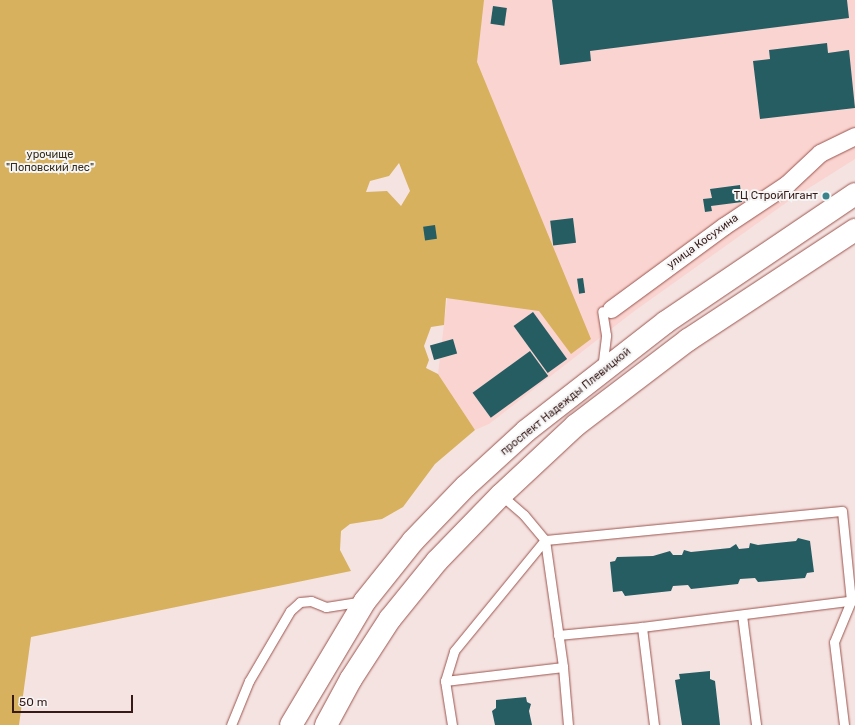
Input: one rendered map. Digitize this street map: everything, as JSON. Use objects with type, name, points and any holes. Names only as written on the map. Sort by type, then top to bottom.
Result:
[{"type":"main road","name":"проспект Надежды Плевицкой","points":[[291,725],[365,601],[413,541],[466,486],[526,431],[666,322],[855,194]]},
{"type":"main road","points":[[326,725],[351,679],[390,619],[437,561],[501,495],[576,425],[682,344],[855,230]]},
{"type":"street","name":"улица Косухина","points":[[606,310],[724,226],[787,184],[820,153],[855,136]]},
{"type":"lane","points":[[602,371],[606,335],[606,310]]},
{"type":"lane","points":[[501,495],[524,515],[545,540],[563,667],[568,725]]},
{"type":"lane","points":[[452,725],[445,681],[454,652],[545,540],[842,511],[853,601],[834,642],[844,725]]},
{"type":"lane","points":[[230,725],[249,681],[290,611],[300,602],[311,601],[326,607],[365,601]]},
{"type":"lane","points":[[558,635],[642,627],[853,601]]},
{"type":"lane","points":[[742,615],[756,725]]},
{"type":"lane","points":[[642,627],[654,725]]},
{"type":"lane","points":[[445,681],[563,667]]},
{"type":"shaded area","points":[[475,0],[855,0],[855,159],[790,200],[633,312],[489,424],[475,430],[438,374],[479,34]]},
{"type":"green space","name":"урочище \"Поповский лес\"","points":[[0,0],[484,0],[477,62],[591,339],[571,354],[539,311],[446,298],[444,325],[431,327],[424,346],[429,360],[426,368],[438,374],[475,430],[435,464],[403,507],[382,519],[350,524],[341,531],[340,550],[351,571],[31,637],[19,725],[0,725]],"holes":[[[399,163],[410,191],[401,206],[387,191],[366,192],[370,181],[389,176]]]},
{"type":"building","points":[[552,0],[847,0],[849,18],[590,51],[591,61],[560,65]]},
{"type":"building","points":[[493,6],[507,8],[504,26],[490,24]]},
{"type":"building","points":[[827,43],[828,53],[849,50],[855,108],[760,119],[753,61],[770,59],[769,50]]},
{"type":"building","points":[[740,185],[742,202],[711,206],[712,211],[705,212],[703,199],[712,198],[710,189]]},
{"type":"building","points":[[573,218],[576,243],[553,246],[550,221]]},
{"type":"building","points":[[435,225],[437,239],[425,241],[423,227]]},
{"type":"building","points":[[583,278],[585,293],[579,294],[577,279]]},
{"type":"building","points":[[533,312],[567,359],[548,373],[514,326]]},
{"type":"building","points":[[453,339],[457,353],[434,360],[430,346]]},
{"type":"building","points":[[530,351],[548,376],[491,418],[473,393]]},
{"type":"building","points":[[798,538],[810,541],[814,572],[807,573],[805,578],[758,582],[755,578],[740,579],[738,584],[691,589],[688,585],[673,586],[671,591],[625,596],[622,591],[613,592],[610,562],[615,561],[617,557],[653,556],[670,551],[673,555],[682,555],[684,550],[691,552],[730,548],[736,544],[739,549],[749,548],[750,543],[758,545],[796,541]]},
{"type":"building","points":[[710,671],[710,679],[715,681],[720,725],[682,725],[675,680],[680,679],[679,674]]},
{"type":"building","points":[[526,697],[527,702],[531,704],[529,711],[532,725],[495,725],[492,711],[496,708],[496,700]]},
{"type":"place","name":"ТЦ СтройГигант","points":[[826,196]]}]
